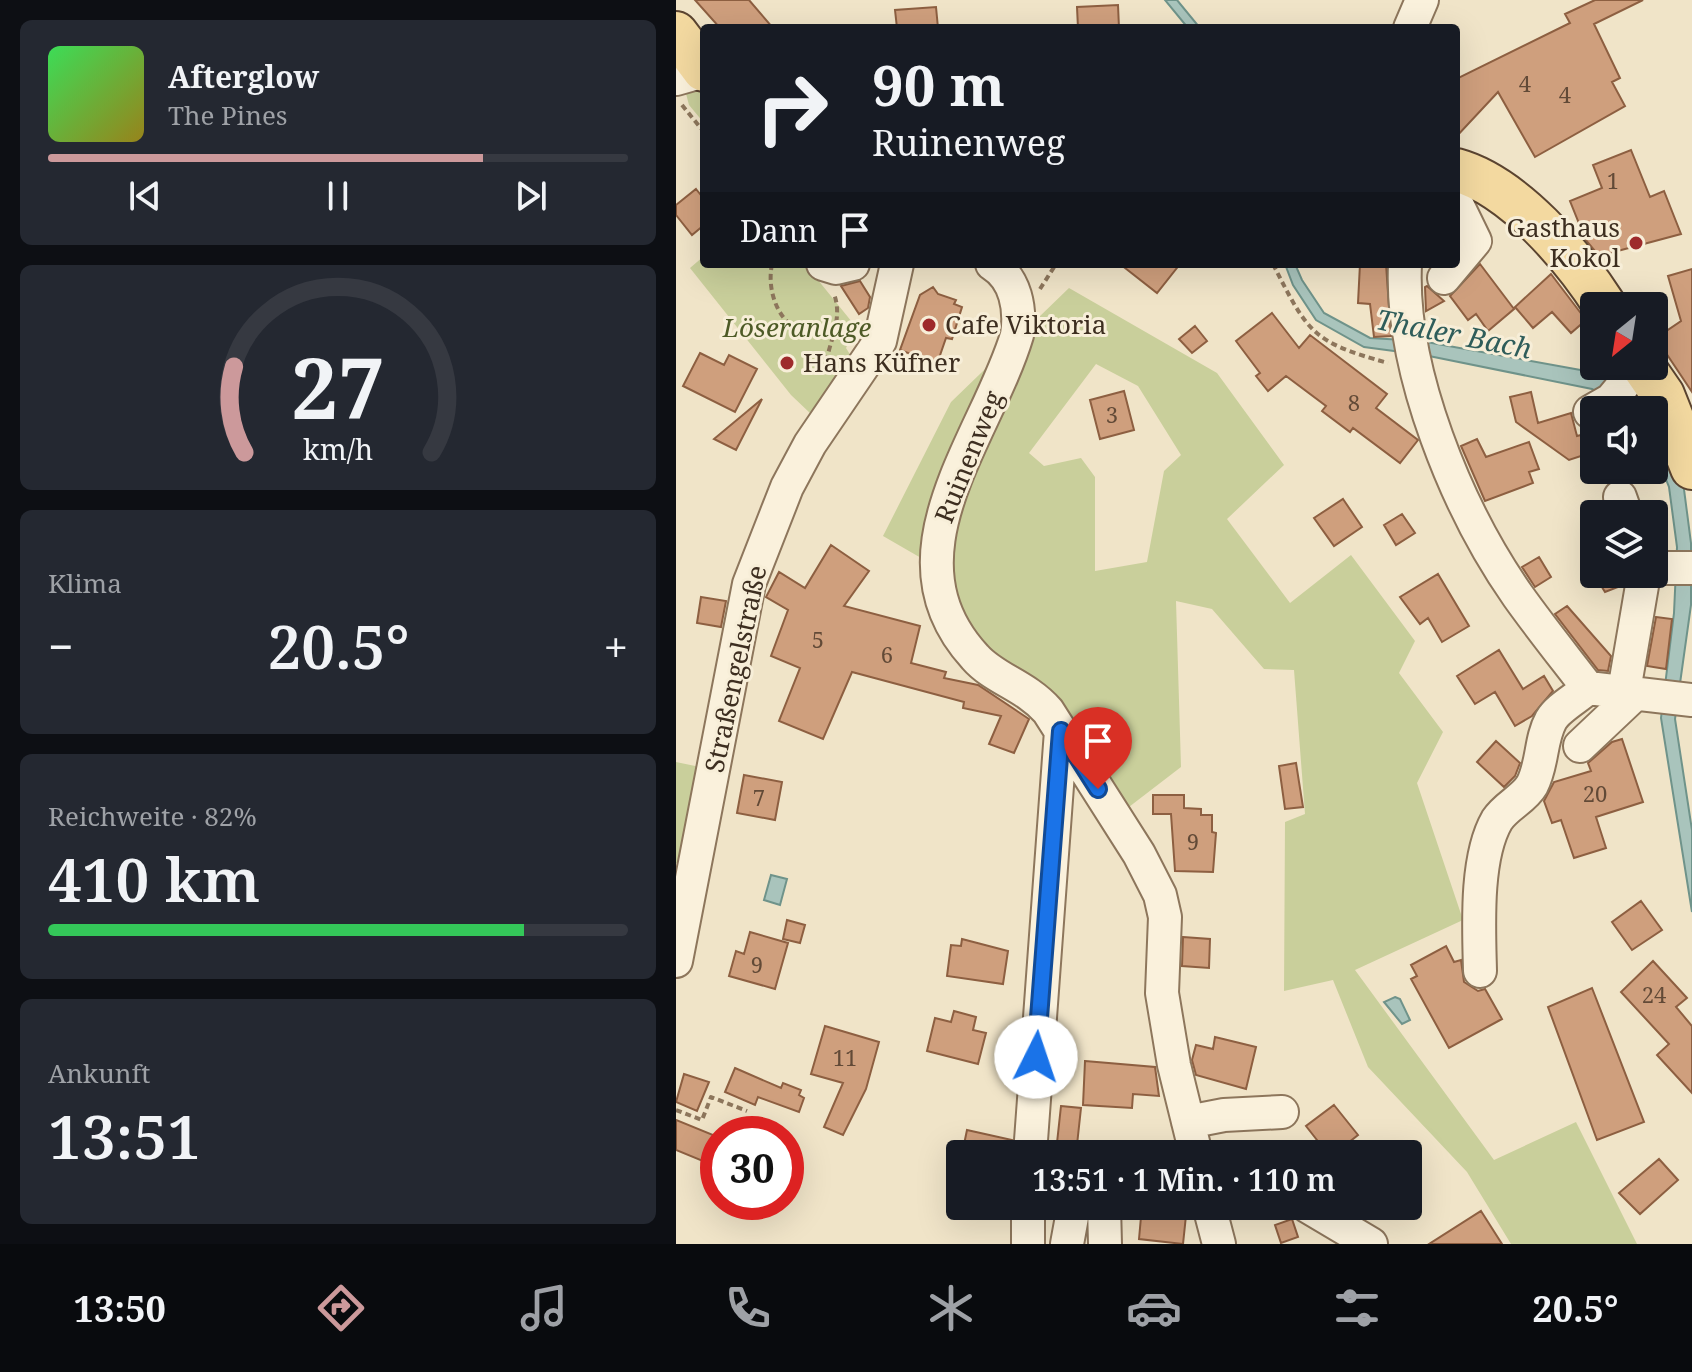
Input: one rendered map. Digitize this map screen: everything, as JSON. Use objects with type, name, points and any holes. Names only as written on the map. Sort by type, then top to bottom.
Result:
[{"type":"main road","points":[[676,33],[700,65]]},
{"type":"main road","points":[[1462,176],[1540,225],[1594,292]]},
{"type":"main road","points":[[1622,385],[1663,395],[1692,468]]},
{"type":"street","points":[[1412,24],[1422,0]]},
{"type":"street","points":[[676,79],[700,71]]},
{"type":"street","points":[[1460,259],[1475,241],[1462,176]]},
{"type":"street","name":"Straßengelstraße","points":[[676,961],[749,584],[787,487],[838,400],[880,341],[896,268]]},
{"type":"street","name":"Ruinenweg","points":[[995,268],[1015,292],[1020,318],[1017,335],[950,494],[937,537],[935,571],[953,625],[970,652],[977,661],[1033,694],[1061,731],[1160,895],[1165,917],[1162,993],[1192,1140]]},
{"type":"street","points":[[1405,268],[1403,303],[1414,353],[1466,508],[1516,594],[1588,688],[1655,697]]},
{"type":"street","points":[[1444,278],[1452,268]]},
{"type":"street","points":[[1655,697],[1669,569]]},
{"type":"street","points":[[1480,971],[1478,906],[1484,863],[1498,819],[1530,789],[1541,764],[1545,732],[1553,717],[1588,688]]},
{"type":"street","points":[[1580,746],[1655,697]]},
{"type":"street","points":[[1031,1140],[1061,731]]},
{"type":"street","points":[[1188,1122],[1224,1115],[1282,1112]]},
{"type":"street","points":[[1028,1220],[1028,1244]]},
{"type":"street","points":[[1067,1244],[1071,1220]]},
{"type":"street","points":[[1104,1220],[1105,1244]]},
{"type":"street","points":[[1213,1220],[1219,1244]]},
{"type":"street","points":[[1331,1220],[1371,1244]]},
{"type":"path","points":[[676,97],[700,127]]},
{"type":"path","points":[[771,268],[771,300],[780,316],[800,329],[823,336],[836,330]]},
{"type":"path","points":[[1275,268],[1299,314],[1314,332],[1338,350],[1414,353]]},
{"type":"path","points":[[828,277],[838,306],[836,330],[825,366],[825,384],[838,400]]},
{"type":"path","points":[[676,1110],[702,1120],[711,1097],[747,1111]]},
{"type":"green space","points":[[684,86],[697,87],[700,89],[700,118],[689,105]]},
{"type":"green space","name":"Löseranlage","points":[[700,259],[700,268],[808,268],[856,327],[846,348],[851,356],[811,414],[791,395],[690,268]]},
{"type":"green space","points":[[1069,288],[1217,373],[1284,465],[1227,519],[1290,603],[1351,555],[1415,641],[1399,673],[1443,732],[1417,783],[1463,920],[1355,970],[1494,1160],[1576,1122],[1637,1244],[1511,1244],[1467,1172],[1368,1067],[1333,980],[1284,991],[1285,822],[1305,814],[1294,670],[1264,669],[1212,609],[1176,601],[1181,767],[1125,810],[966,633],[954,577],[883,536],[951,402]],"holes":[[[1096,364],[1138,386],[1181,455],[1164,471],[1147,562],[1095,571],[1095,477],[1081,458],[1044,466],[1029,453]]]},
{"type":"green space","points":[[676,762],[700,767],[681,864],[676,863]]},
{"type":"water","points":[[1165,0],[1177,0],[1197,24],[1185,24]]},
{"type":"water","points":[[1287,268],[1297,268],[1324,313],[1370,338],[1421,341],[1580,370],[1580,380],[1609,380],[1636,396],[1605,396],[1592,389],[1424,355],[1364,347],[1316,320],[1293,285]]},
{"type":"water","points":[[1668,440],[1682,474],[1691,543],[1691,605],[1675,719],[1692,830],[1692,912],[1661,718],[1674,613],[1677,547],[1669,487]]},
{"type":"water","points":[[771,875],[787,879],[780,905],[764,900]]},
{"type":"water","points":[[1395,997],[1400,999],[1410,1020],[1402,1024],[1384,1002]]},
{"type":"building","points":[[695,0],[749,0],[770,24],[716,24]]},
{"type":"building","points":[[1595,0],[1643,0],[1594,24],[1620,78],[1612,82],[1625,106],[1535,157],[1498,92],[1460,133],[1460,77],[1570,23],[1565,14]]},
{"type":"building","points":[[1118,5],[1119,24],[1078,24],[1077,7]]},
{"type":"building","points":[[936,7],[938,24],[897,24],[895,10]]},
{"type":"building","points":[[1631,150],[1650,197],[1664,191],[1681,234],[1599,256],[1575,227],[1580,226],[1570,201],[1602,188],[1593,165]]},
{"type":"building","points":[[696,189],[700,194],[700,228],[692,235],[676,215],[676,205]]},
{"type":"building","points":[[1480,264],[1514,309],[1488,331],[1476,314],[1468,320],[1450,296]]},
{"type":"building","points":[[1125,268],[1177,268],[1157,293]]},
{"type":"building","points":[[1360,268],[1386,268],[1391,336],[1374,337],[1370,304],[1358,303]]},
{"type":"building","points":[[1692,269],[1692,392],[1668,356],[1668,330],[1681,321],[1668,276]]},
{"type":"building","points":[[1551,274],[1580,312],[1580,325],[1571,333],[1552,312],[1533,328],[1515,307]]},
{"type":"building","points":[[860,281],[870,297],[868,308],[859,314],[841,286]]},
{"type":"building","points":[[933,287],[938,294],[956,300],[954,304],[962,307],[952,339],[946,338],[937,364],[900,350],[920,295]]},
{"type":"building","points":[[1425,287],[1444,301],[1426,311]]},
{"type":"building","points":[[1272,313],[1299,348],[1310,335],[1387,394],[1376,408],[1418,440],[1400,463],[1353,428],[1350,432],[1322,411],[1326,406],[1286,376],[1268,391],[1256,376],[1260,373],[1236,341]]},
{"type":"building","points":[[1195,326],[1207,341],[1192,353],[1179,339]]},
{"type":"building","points":[[700,353],[724,365],[729,355],[757,369],[735,412],[683,386]]},
{"type":"building","points":[[1124,391],[1134,430],[1100,439],[1090,400]]},
{"type":"building","points":[[1531,392],[1538,423],[1571,413],[1577,436],[1580,435],[1580,456],[1569,460],[1516,422],[1510,397]]},
{"type":"building","points":[[762,399],[736,450],[714,439]]},
{"type":"building","points":[[1477,439],[1486,457],[1529,442],[1539,469],[1529,472],[1533,483],[1485,501],[1461,446]]},
{"type":"building","points":[[1343,499],[1362,527],[1334,546],[1314,518]]},
{"type":"building","points":[[1402,514],[1415,533],[1396,545],[1384,525]]},
{"type":"building","points":[[831,545],[869,571],[844,606],[920,626],[911,663],[946,672],[944,678],[978,685],[1029,719],[1014,753],[989,744],[1001,716],[963,708],[964,702],[852,672],[823,739],[779,721],[800,668],[771,656],[788,610],[766,597],[779,572],[805,588]]},
{"type":"building","points":[[1539,557],[1551,577],[1535,587],[1522,567]]},
{"type":"building","points":[[1438,574],[1469,626],[1442,642],[1428,618],[1420,624],[1400,597]]},
{"type":"building","points":[[701,597],[726,601],[721,627],[697,623]]},
{"type":"building","points":[[1567,606],[1611,656],[1608,671],[1598,670],[1555,614]]},
{"type":"building","points":[[1656,617],[1672,619],[1666,669],[1647,666]]},
{"type":"building","points":[[1499,650],[1523,689],[1544,676],[1553,691],[1532,716],[1515,726],[1495,692],[1475,704],[1457,676]]},
{"type":"building","points":[[1622,739],[1643,802],[1596,817],[1606,848],[1574,858],[1561,820],[1552,823],[1544,801],[1554,782],[1591,771],[1588,763],[1612,742]]},
{"type":"building","points":[[1496,741],[1520,763],[1515,776],[1504,787],[1477,762]]},
{"type":"building","points":[[1296,763],[1303,807],[1285,809],[1279,766]]},
{"type":"building","points":[[744,775],[782,782],[775,820],[737,813]]},
{"type":"building","points":[[1153,795],[1184,795],[1184,808],[1201,809],[1201,815],[1212,815],[1212,832],[1216,833],[1213,872],[1175,871],[1171,814],[1153,814]]},
{"type":"building","points":[[1641,901],[1662,930],[1632,950],[1612,922]]},
{"type":"building","points":[[787,920],[805,925],[800,943],[783,939]]},
{"type":"building","points":[[750,932],[788,943],[775,989],[729,976],[736,951],[744,954]]},
{"type":"building","points":[[1183,937],[1210,939],[1209,968],[1182,966]]},
{"type":"building","points":[[962,939],[1008,951],[1003,984],[947,976],[951,945],[961,946]]},
{"type":"building","points":[[1446,946],[1454,962],[1461,960],[1464,982],[1478,991],[1485,989],[1502,1019],[1449,1048],[1411,979],[1417,976],[1411,965]]},
{"type":"building","points":[[1653,961],[1687,998],[1676,1007],[1692,1026],[1692,1093],[1657,1055],[1669,1044],[1621,992]]},
{"type":"building","points":[[1592,988],[1644,1122],[1597,1140],[1548,1007]]},
{"type":"building","points":[[954,1011],[976,1017],[973,1030],[986,1033],[978,1064],[927,1051],[935,1018],[951,1022]]},
{"type":"building","points":[[825,1026],[879,1042],[866,1089],[843,1135],[824,1127],[843,1083],[811,1074]]},
{"type":"building","points":[[1215,1037],[1256,1047],[1246,1089],[1196,1075],[1192,1060],[1196,1045],[1213,1049]]},
{"type":"building","points":[[1085,1061],[1155,1067],[1159,1096],[1133,1094],[1132,1108],[1083,1105]]},
{"type":"building","points":[[735,1068],[781,1088],[783,1083],[801,1090],[799,1095],[804,1098],[799,1112],[758,1097],[755,1105],[725,1092]]},
{"type":"building","points":[[684,1074],[709,1082],[697,1111],[676,1102]]},
{"type":"building","points":[[1334,1105],[1358,1135],[1352,1140],[1317,1140],[1306,1126]]},
{"type":"building","points":[[1061,1106],[1081,1108],[1078,1140],[1057,1140]]},
{"type":"building","points":[[676,1120],[700,1130],[700,1160],[676,1150]]},
{"type":"building","points":[[967,1130],[1012,1140],[965,1140]]},
{"type":"building","points":[[1659,1159],[1678,1180],[1640,1214],[1619,1193]]},
{"type":"building","points":[[1481,1211],[1502,1244],[1429,1244]]},
{"type":"building","points":[[1141,1220],[1186,1220],[1183,1244],[1139,1239]]},
{"type":"building","points":[[1292,1220],[1298,1237],[1281,1243],[1275,1225]]},
{"type":"place","name":"Gasthaus Kokol","points":[[1636,243]]},
{"type":"place","name":"Cafe Viktoria","points":[[929,325]]},
{"type":"place","name":"Hans Küfner","points":[[787,363]]},
{"type":"route","points":[[1036,1057],[1061,731],[1098,789]]},
{"type":"water label","name":"Thaler Bach","points":[[1454,334]]}]
